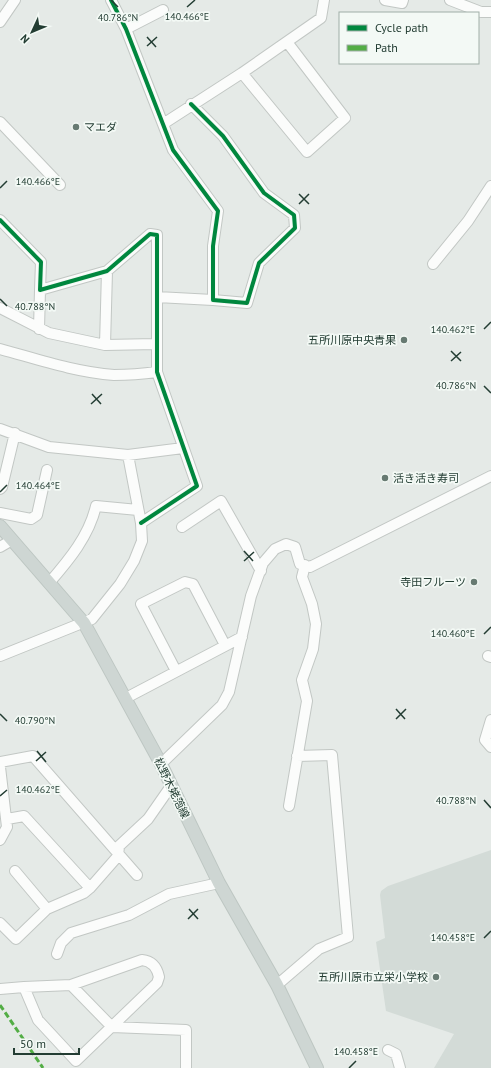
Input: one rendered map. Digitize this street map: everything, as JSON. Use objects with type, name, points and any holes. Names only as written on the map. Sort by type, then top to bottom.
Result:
[{"type":"main road","name":"松野木姥萢線","points":[[0,526],[84,623],[161,764],[219,883],[277,986],[317,1068]]},
{"type":"street","points":[[0,22],[4,7],[14,0]]},
{"type":"street","points":[[111,0],[126,29],[173,150],[218,211],[213,246],[213,300]]},
{"type":"street","points":[[163,124],[191,104],[242,73],[321,18],[324,0]]},
{"type":"street","points":[[385,0],[402,3],[403,0]]},
{"type":"street","points":[[450,0],[480,12],[491,12]]},
{"type":"street","points":[[126,29],[163,10]]},
{"type":"street","points":[[242,73],[307,152],[345,118],[287,42]]},
{"type":"street","points":[[157,297],[247,302],[259,263],[294,228],[294,215],[264,193],[223,136],[191,104]]},
{"type":"street","points":[[0,122],[60,185]]},
{"type":"street","points":[[433,264],[468,221],[491,186]]},
{"type":"street","points":[[0,220],[41,262],[39,329]]},
{"type":"street","points":[[40,290],[107,271],[150,234],[157,235],[157,372],[197,486],[141,523]]},
{"type":"street","points":[[105,345],[107,271]]},
{"type":"street","points":[[0,308],[49,333],[105,345],[156,344]]},
{"type":"street","points":[[0,349],[57,365],[97,373],[115,375],[157,372]]},
{"type":"street","points":[[0,429],[15,433],[49,447],[128,455],[183,448]]},
{"type":"street","points":[[0,489],[2,487],[15,433]]},
{"type":"street","points":[[0,656],[92,619],[120,584],[134,561],[142,541],[141,523],[128,455]]},
{"type":"street","points":[[0,513],[31,519],[37,515],[47,470]]},
{"type":"street","points":[[161,764],[222,705],[229,692],[251,596],[263,563],[275,549],[286,544],[295,548],[300,564],[310,568],[491,476]]},
{"type":"street","points":[[182,527],[221,502],[260,571]]},
{"type":"street","points":[[49,583],[69,561],[92,522],[96,506],[138,510]]},
{"type":"street","points":[[0,547],[12,540]]},
{"type":"street","points":[[289,806],[307,701],[302,680],[313,649],[316,624],[312,604],[302,577],[305,565]]},
{"type":"street","points":[[176,671],[141,604],[186,582],[193,584],[225,645]]},
{"type":"street","points":[[126,698],[242,637]]},
{"type":"street","points":[[491,720],[485,740],[491,748]]},
{"type":"street","points":[[277,986],[319,949],[348,937],[332,755],[297,756]]},
{"type":"street","points":[[0,762],[32,756],[118,856],[137,875]]},
{"type":"street","points":[[0,767],[7,819],[7,827],[0,840]]},
{"type":"street","points":[[0,923],[16,939],[48,909],[84,893],[118,856],[119,846],[148,819],[171,786]]},
{"type":"street","points":[[7,819],[24,816],[90,888]]},
{"type":"street","points":[[15,872],[48,909]]},
{"type":"street","points":[[57,954],[61,943],[71,933],[129,915],[170,894],[219,883]]},
{"type":"street","points":[[0,989],[24,987],[71,985],[142,960],[147,960],[154,965],[159,977],[156,983],[76,1062],[38,1020],[24,987]]},
{"type":"street","points":[[71,985],[112,1027],[186,1030],[186,1068]]},
{"type":"street","points":[[388,1050],[396,1054],[400,1068]]},
{"type":"shaded area","name":"五所川原市立栄小学校","points":[[491,850],[491,1068],[434,1068],[454,1034],[386,1011],[376,942],[385,938],[380,895],[381,891],[388,886]]},
{"type":"marked path","points":[[0,1005],[43,1068]]},
{"type":"cycle path","points":[[111,0],[126,29],[173,150],[218,211],[213,246],[213,300],[247,303],[259,263],[295,228],[294,215],[264,193],[223,136],[191,104]]},
{"type":"cycle path","points":[[0,220],[41,262],[40,290],[107,271],[150,234],[157,235],[157,372],[197,486],[141,523]]},
{"type":"place","name":"マエダ","points":[[76,127]]},
{"type":"place","name":"五所川原中央青果","points":[[404,340]]},
{"type":"place","name":"活き活き寿司","points":[[385,478]]},
{"type":"place","name":"寺田フルーツ","points":[[474,582]]},
{"type":"place","name":"五所川原市立栄小学校","points":[[436,977]]}]
